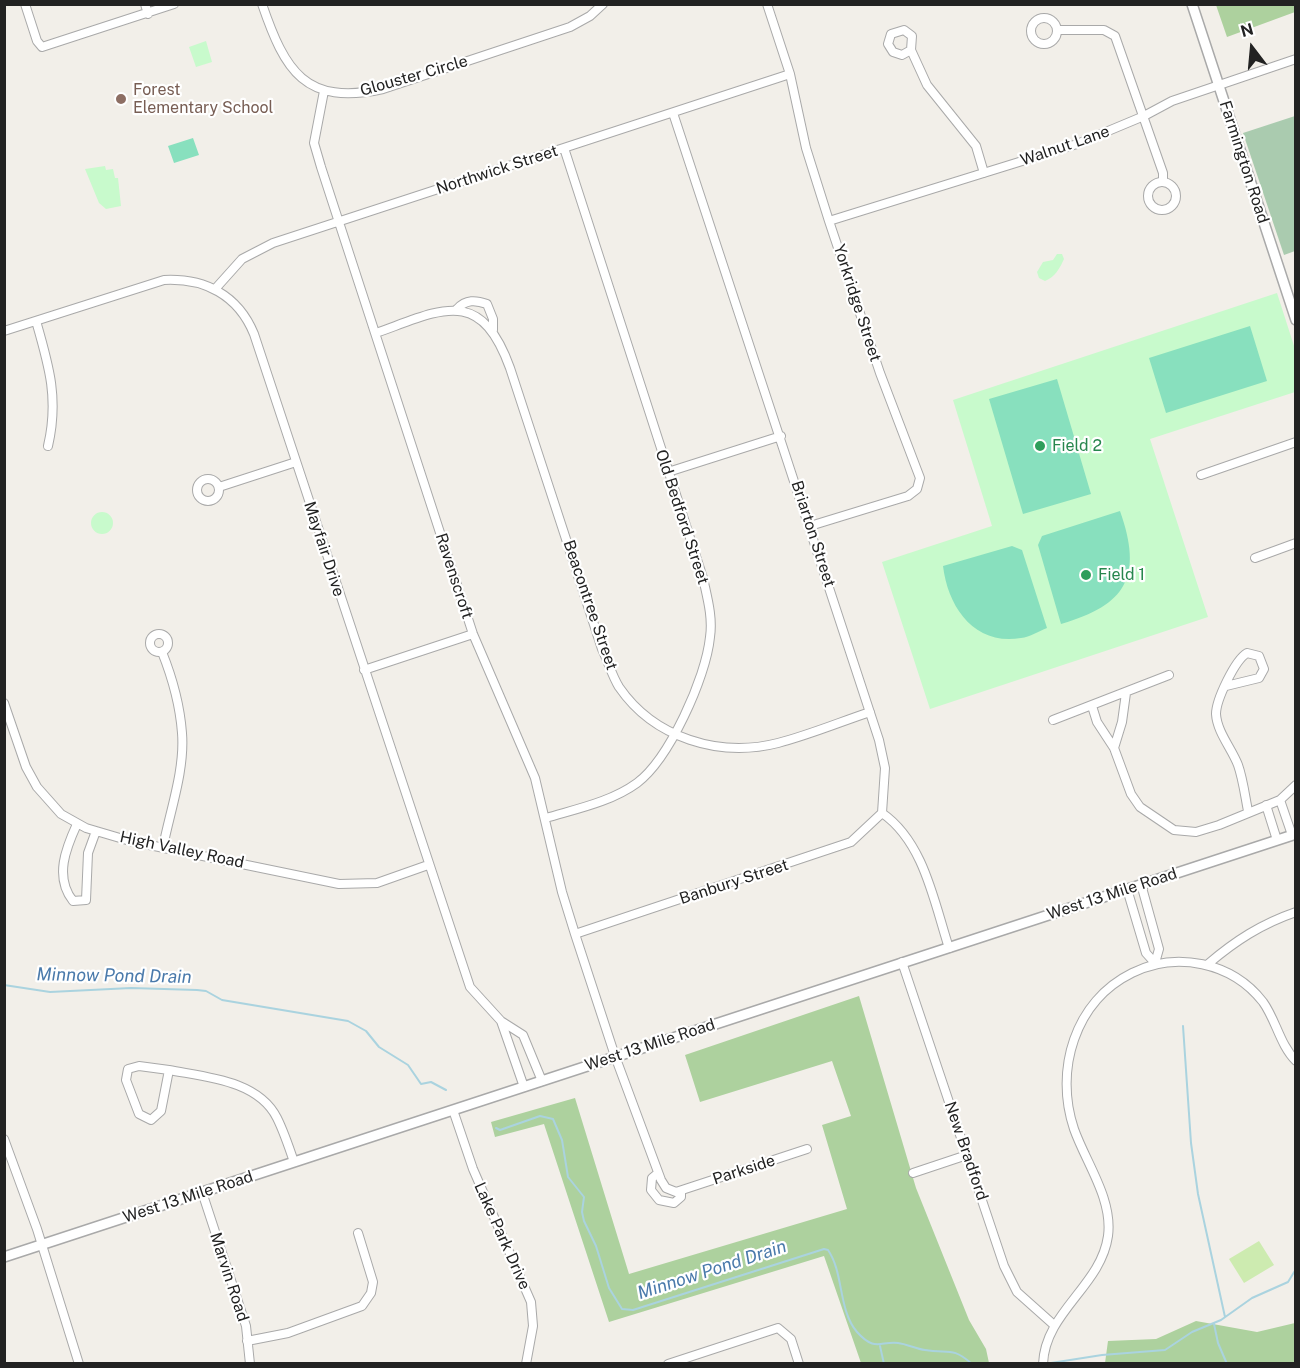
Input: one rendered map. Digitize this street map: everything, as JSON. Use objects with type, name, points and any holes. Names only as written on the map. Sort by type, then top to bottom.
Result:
[{"type":"street","points":[[25,4],[37,40],[42,47],[174,4]]},
{"type":"street","points":[[145,4],[148,14]]},
{"type":"street","name":"Glouster Circle","points":[[262,4],[275,43],[288,67],[324,91],[358,94],[383,89],[570,27],[590,16],[603,4]]},
{"type":"street","name":"Yorkridge Street","points":[[767,4],[790,74],[806,148],[880,373],[920,478],[917,489],[908,496],[810,526]]},
{"type":"street","name":"Farmington Road","points":[[1192,4],[1296,320]]},
{"type":"street","points":[[1058,30],[1104,30],[1115,36],[1144,116],[1163,174],[1163,182]]},
{"type":"street","points":[[910,50],[927,86],[940,105],[976,146],[984,173]]},
{"type":"street","name":"Walnut Lane","points":[[830,221],[1077,144],[1144,116],[1172,101],[1296,59]]},
{"type":"street","name":"Northwick Street","points":[[216,288],[228,273],[253,252],[790,74]]},
{"type":"street","name":"Ravenscroft","points":[[324,91],[314,143],[473,634],[535,778],[562,892],[615,1056]]},
{"type":"street","name":"Briarton Street","points":[[673,113],[870,712],[885,768],[882,813]]},
{"type":"street","name":"Old Bedford Street","points":[[546,818],[628,790],[647,775],[673,735],[694,696],[704,667],[710,628],[710,610],[703,578],[564,148]]},
{"type":"street","name":"Mayfair Drive","points":[[4,331],[164,280],[191,280],[216,288],[239,308],[252,328],[470,987],[501,1021],[523,1035],[542,1081]]},
{"type":"street","name":"Beacontree Street","points":[[376,333],[440,311],[458,309],[467,302],[477,300],[487,304],[493,319],[493,330],[510,368],[606,658],[619,686],[649,718],[673,735],[720,747],[748,748],[778,743],[870,712]]},
{"type":"street","points":[[458,309],[477,318],[493,330]]},
{"type":"street","points":[[36,321],[51,373],[55,407],[48,446]]},
{"type":"street","points":[[668,472],[781,436]]},
{"type":"street","points":[[1202,475],[1296,442]]},
{"type":"street","points":[[219,487],[296,462]]},
{"type":"street","points":[[1255,558],[1296,543]]},
{"type":"street","points":[[364,670],[473,634]]},
{"type":"street","points":[[162,652],[177,702],[182,734],[179,767],[163,847]]},
{"type":"street","points":[[1226,686],[1259,678],[1264,669],[1259,656],[1247,653],[1239,659],[1226,686],[1216,712],[1218,724],[1239,766],[1248,811]]},
{"type":"street","points":[[1053,720],[1169,675]]},
{"type":"street","points":[[1114,748],[1122,722],[1126,693]]},
{"type":"street","name":"High Valley Road","points":[[4,704],[26,767],[37,787],[56,809],[77,824],[96,831],[163,847],[339,884],[377,883],[428,865]]},
{"type":"street","points":[[1092,706],[1097,722],[1114,748],[1131,794],[1140,807],[1174,830],[1196,832],[1280,800],[1296,785]]},
{"type":"street","points":[[1280,800],[1294,835]]},
{"type":"street","points":[[1266,805],[1277,840]]},
{"type":"street","points":[[882,813],[904,832],[917,855],[949,948]]},
{"type":"street","name":"Banbury Street","points":[[575,934],[851,842],[882,813]]},
{"type":"street","points":[[77,824],[65,851],[63,868],[67,893],[73,901],[86,900],[88,853],[96,831]]},
{"type":"street","name":"West 13 Mile Road","points":[[4,1257],[1294,835]]},
{"type":"street","points":[[1141,884],[1159,949],[1155,963]]},
{"type":"street","points":[[1127,889],[1146,953],[1155,963]]},
{"type":"street","points":[[1208,964],[1237,939],[1271,921],[1296,912]]},
{"type":"street","name":"New Bradford","points":[[902,962],[1004,1266],[1017,1292],[1054,1325]]},
{"type":"street","points":[[1043,1364],[1046,1344],[1054,1325],[1099,1264],[1108,1237],[1108,1214],[1073,1127],[1068,1106],[1067,1080],[1076,1035],[1101,993],[1124,977],[1155,963],[1208,964],[1239,979],[1263,1003],[1296,1062]]},
{"type":"street","name":"Mayfair Drive","points":[[501,1021],[524,1087]]},
{"type":"street","name":"Parkside","points":[[615,1056],[658,1173],[666,1188],[672,1191],[681,1191],[807,1149]]},
{"type":"street","points":[[169,1070],[161,1111],[152,1120],[144,1118],[126,1080],[128,1069],[139,1066],[169,1070],[224,1081],[264,1100],[277,1117],[294,1162]]},
{"type":"street","name":"Lake Park Drive","points":[[453,1110],[472,1169],[531,1302],[533,1326],[529,1363]]},
{"type":"street","points":[[4,1139],[42,1245],[79,1364]]},
{"type":"street","points":[[913,1173],[967,1155]]},
{"type":"street","name":"Parkside","points":[[658,1173],[652,1178],[651,1190],[659,1200],[674,1203],[681,1197],[681,1191]]},
{"type":"street","name":"Marvin Road","points":[[202,1192],[246,1326],[250,1364]]},
{"type":"street","points":[[247,1341],[288,1333],[362,1306],[371,1293],[373,1282],[358,1233]]},
{"type":"street","points":[[668,1364],[778,1328],[791,1339],[800,1364]]},
{"type":"green space","points":[[1216,5],[1295,5],[1295,12],[1227,37]]},
{"type":"green space","points":[[206,41],[212,62],[196,67],[189,47]]},
{"type":"green space","points":[[1295,116],[1295,251],[1284,255],[1243,133]]},
{"type":"green space","points":[[193,138],[199,155],[174,163],[168,146]]},
{"type":"green space","points":[[105,166],[106,170],[113,169],[115,178],[118,178],[121,206],[106,209],[99,203],[85,169]]},
{"type":"green space","points":[[1057,254],[1062,254],[1064,259],[1057,272],[1045,281],[1039,278],[1037,272],[1043,262],[1053,260]]},
{"type":"green space","points":[[1277,293],[1295,349],[1295,392],[1150,439],[1208,617],[930,709],[882,562],[992,526],[953,400]]},
{"type":"green space","points":[[1250,326],[1267,381],[1166,413],[1149,358]]},
{"type":"green space","name":"Field 2","points":[[1057,379],[1091,494],[1023,514],[989,399]]},
{"type":"green space","name":"Field 1","points":[[1120,511],[1130,553],[1129,570],[1124,585],[1115,597],[1101,607],[1061,624],[1038,545],[1042,536]]},
{"type":"green space","points":[[102,512],[110,515],[113,523],[110,531],[102,534],[94,531],[91,523],[94,515]]},
{"type":"green space","points":[[1012,546],[1022,550],[1047,628],[1024,637],[1005,639],[977,630],[967,621],[951,596],[943,566]]},
{"type":"green space","points":[[859,996],[916,1188],[969,1320],[986,1349],[989,1363],[861,1363],[824,1256],[609,1322],[544,1124],[495,1137],[491,1122],[575,1098],[629,1274],[847,1209],[822,1125],[851,1116],[832,1061],[700,1102],[685,1055]]},
{"type":"green space","points":[[1259,1241],[1274,1265],[1244,1283],[1229,1259]]},
{"type":"green space","points":[[1196,1321],[1257,1332],[1295,1323],[1295,1363],[1105,1363],[1108,1341],[1156,1339]]},
{"type":"waterway","name":"Minnow Pond Drain","points":[[4,985],[50,992],[131,988],[197,990],[206,991],[222,1000],[348,1021],[366,1031],[379,1047],[408,1065],[421,1084],[431,1082],[446,1090]]},
{"type":"waterway","points":[[1183,1026],[1191,1143],[1198,1194],[1225,1317]]},
{"type":"waterway","name":"Minnow Pond Drain","points":[[496,1128],[500,1130],[540,1116],[553,1119],[562,1140],[568,1177],[584,1197],[582,1212],[584,1221],[596,1246],[609,1288],[622,1309],[633,1310],[824,1249],[828,1250],[837,1269],[851,1323],[868,1342],[873,1344],[898,1343],[933,1351],[950,1352],[965,1358],[972,1364]]},
{"type":"waterway","name":"Minnow Pond Drain","points":[[1051,1363],[1102,1355],[1165,1350],[1192,1332],[1221,1320],[1252,1298],[1288,1282],[1296,1269]]},
{"type":"waterway","points":[[1214,1324],[1218,1343],[1227,1364]]},
{"type":"waterway","points":[[880,1346],[884,1364]]},
{"type":"place","name":"Forest Elementary School","points":[[121,99]]},
{"type":"place","name":"Field 2","points":[[1040,446]]},
{"type":"place","name":"Field 1","points":[[1086,575]]}]
